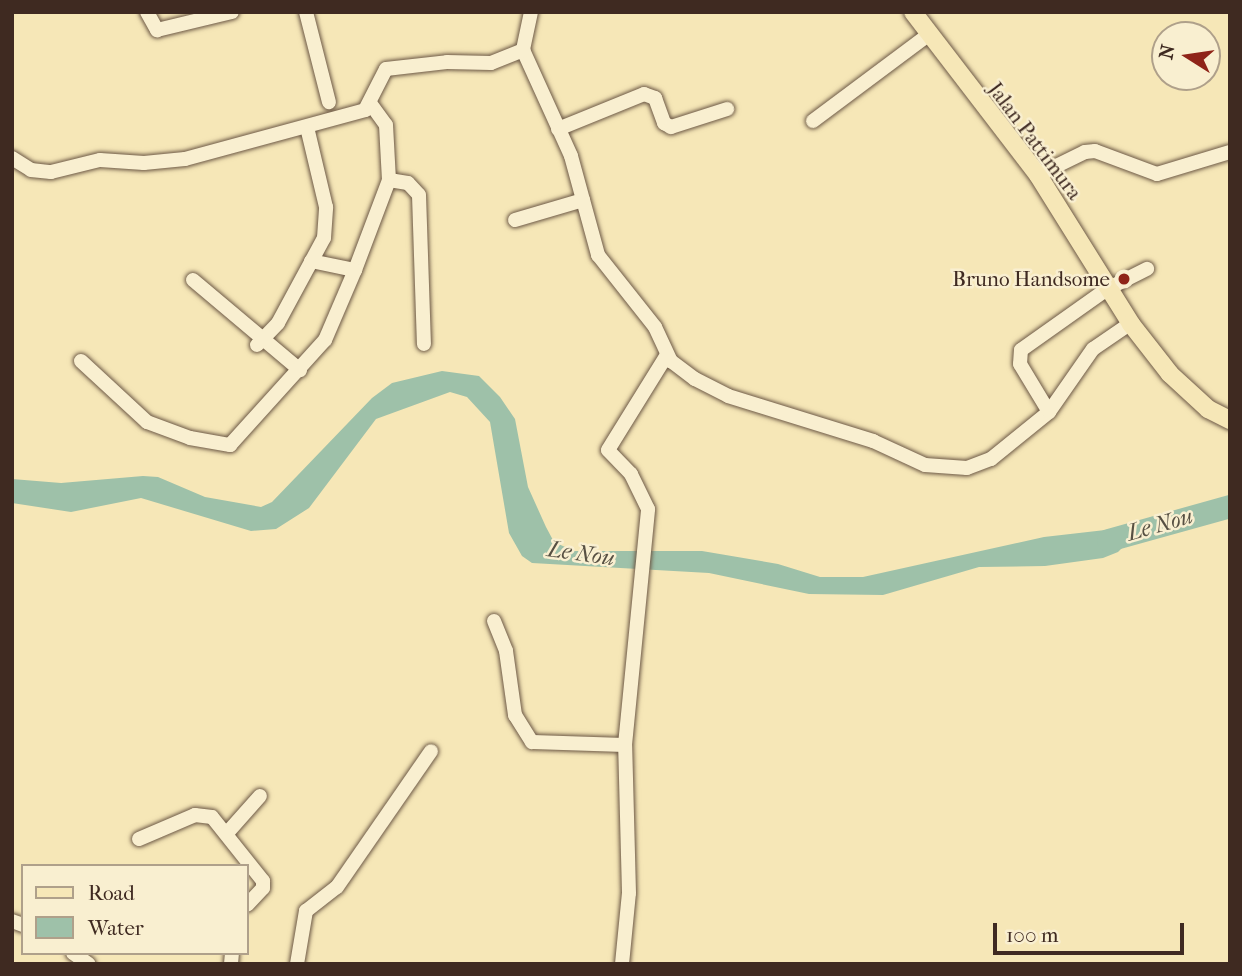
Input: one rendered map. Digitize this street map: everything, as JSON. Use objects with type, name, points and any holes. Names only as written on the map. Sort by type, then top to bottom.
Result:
[{"type":"main road","name":"Jalan Pattimura","points":[[913,12],[1038,175],[1107,289],[1131,323],[1170,373],[1208,409],[1230,421]]},
{"type":"street","points":[[147,12],[157,30],[232,12]]},
{"type":"street","points":[[306,12],[329,102]]},
{"type":"street","points":[[531,12],[523,50],[582,187],[598,255],[648,317],[667,355],[695,379],[728,396],[873,441],[925,465],[967,468],[991,459],[1049,412],[1093,349],[1131,323]]},
{"type":"street","points":[[813,121],[928,35]]},
{"type":"street","points":[[12,158],[30,170],[51,172],[100,160],[167,163],[341,120],[370,103],[386,69],[447,62],[491,64],[523,50]]},
{"type":"street","points":[[558,129],[644,94],[655,98],[664,122],[671,127],[727,109]]},
{"type":"street","points":[[81,361],[147,422],[225,445],[237,438],[300,370],[328,335],[355,270],[389,180],[386,125],[370,103]]},
{"type":"street","points":[[262,342],[324,238],[326,207],[307,127]]},
{"type":"street","points":[[1038,175],[1085,152],[1157,174],[1230,152]]},
{"type":"street","points":[[389,180],[408,183],[419,195],[424,344]]},
{"type":"street","points":[[515,220],[583,200]]},
{"type":"street","points":[[312,261],[355,270]]},
{"type":"street","points":[[1049,412],[1020,364],[1021,350],[1107,289],[1147,269]]},
{"type":"street","points":[[193,280],[262,342],[300,370]]},
{"type":"street","points":[[622,964],[629,893],[625,746],[648,509],[631,474],[608,450],[667,355]]},
{"type":"street","points":[[494,621],[506,650],[515,715],[533,742],[625,746]]},
{"type":"street","points":[[297,964],[306,911],[337,887],[431,751]]},
{"type":"street","points":[[228,832],[260,796]]},
{"type":"street","points":[[139,839],[203,813],[228,832],[263,881],[263,888],[248,904]]},
{"type":"water","points":[[442,371],[479,376],[500,397],[515,419],[528,487],[546,527],[554,542],[574,551],[702,551],[778,564],[820,577],[863,577],[1044,537],[1114,529],[1137,533],[1118,552],[1103,558],[1045,566],[979,567],[883,595],[809,594],[709,573],[532,563],[522,556],[509,533],[490,422],[467,397],[450,392],[376,419],[309,508],[276,529],[251,531],[141,498],[71,512],[12,503],[12,479],[61,483],[143,476],[158,477],[205,497],[261,507],[272,502],[372,398],[392,383]]},
{"type":"waterway","name":"Le Nou","points":[[1108,540],[1230,506]]},
{"type":"place","name":"Bruno Handsome","points":[[1124,279]]}]
